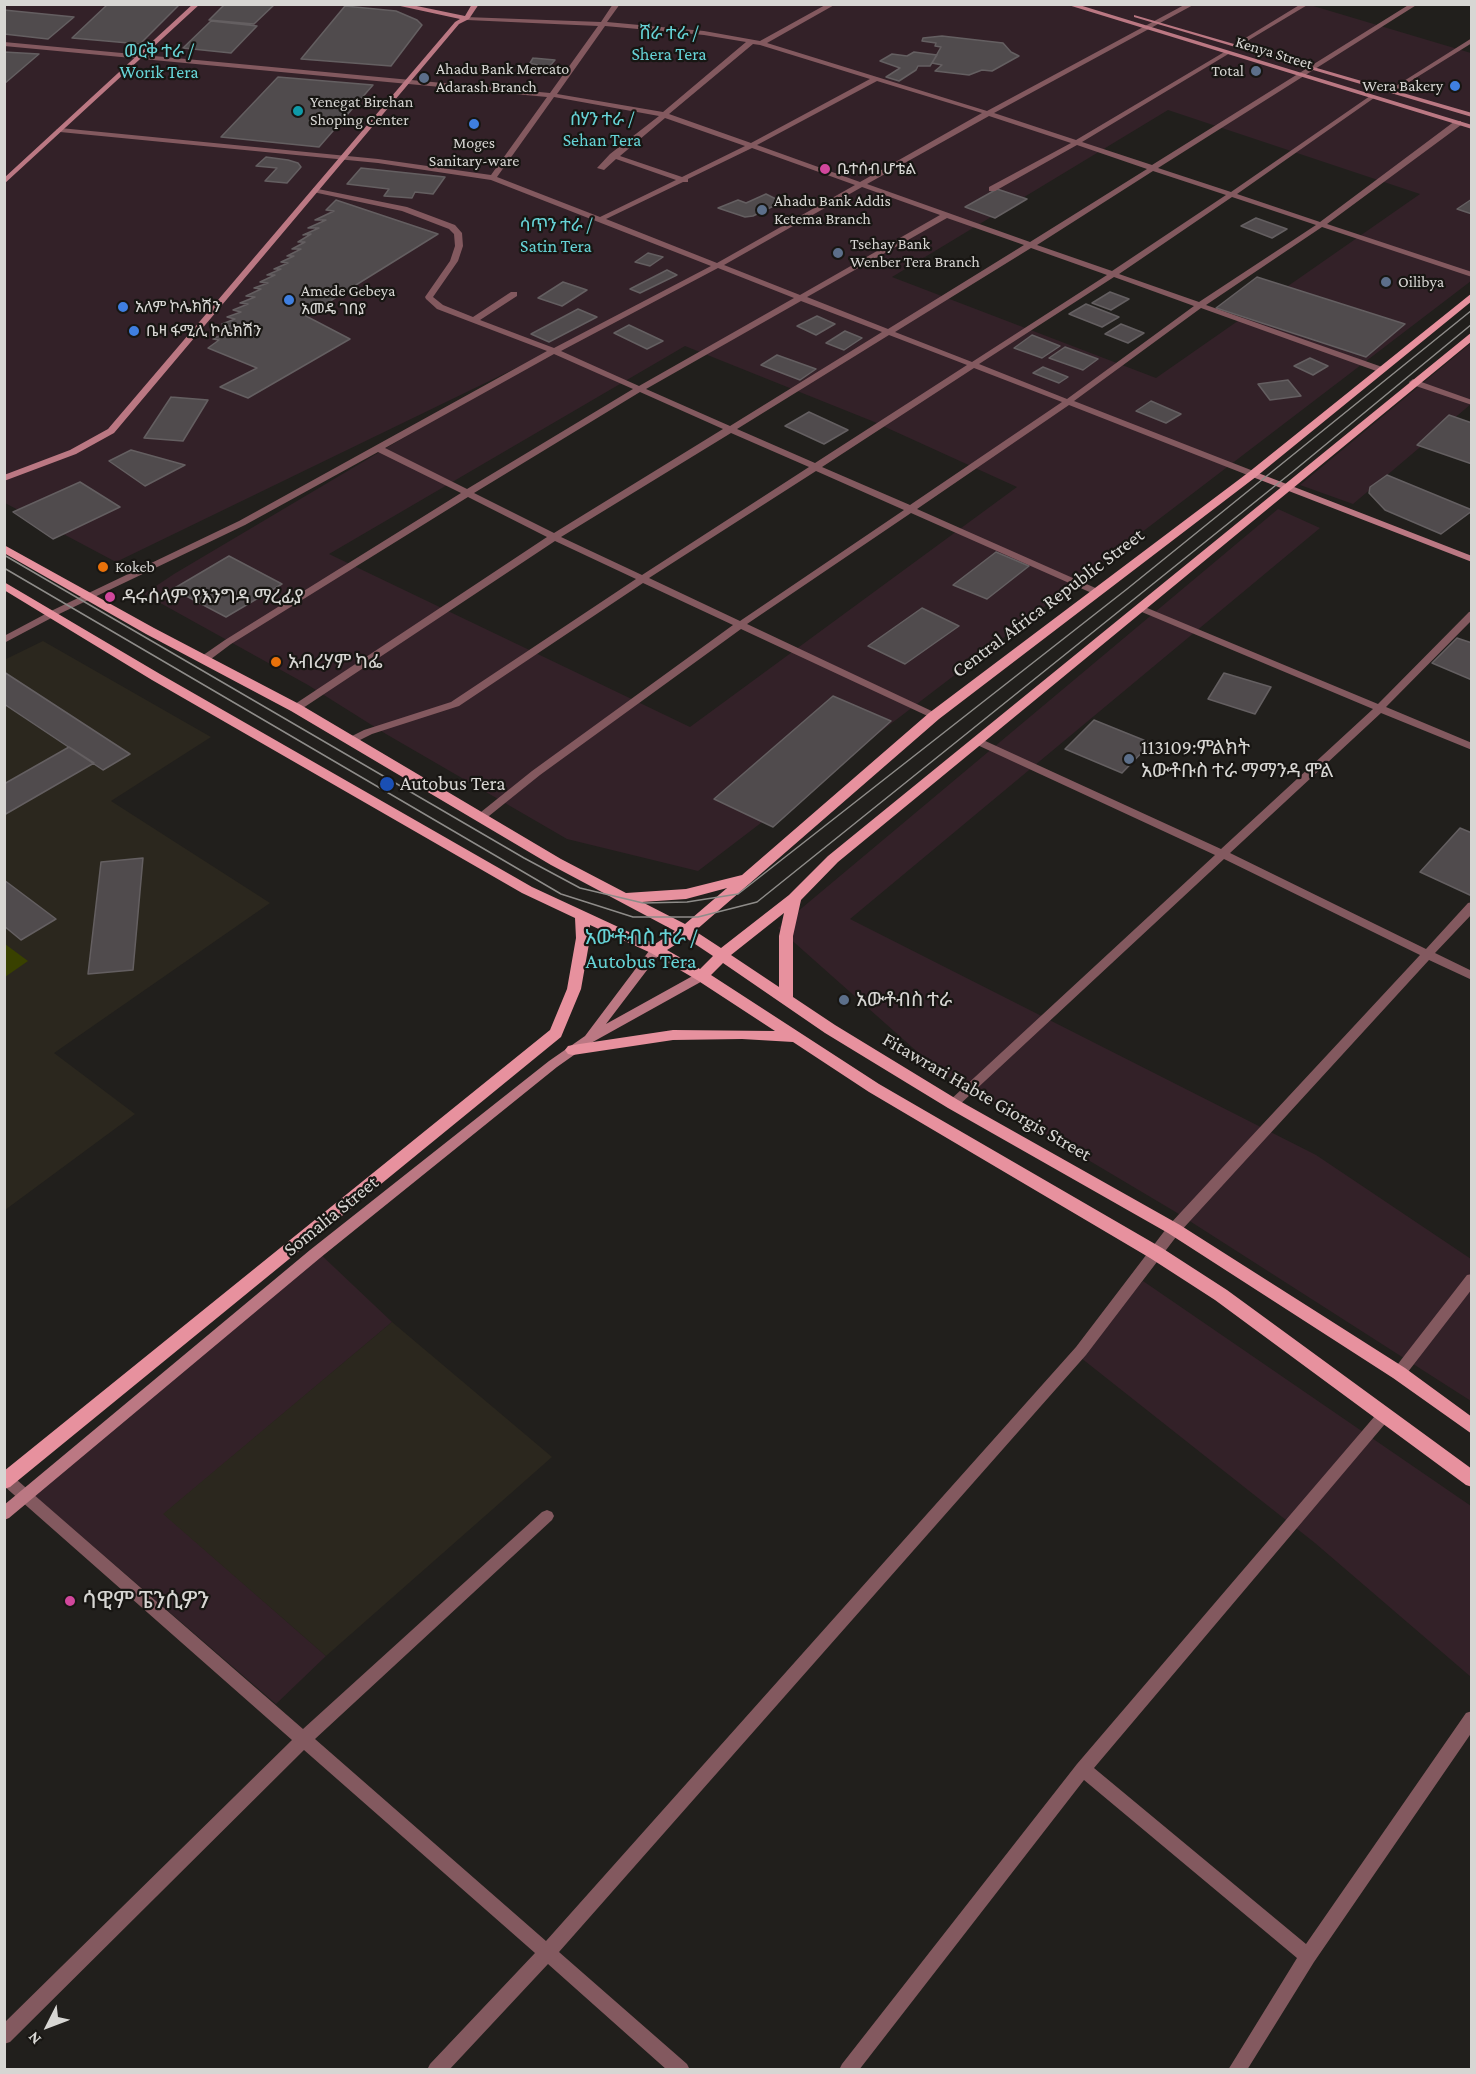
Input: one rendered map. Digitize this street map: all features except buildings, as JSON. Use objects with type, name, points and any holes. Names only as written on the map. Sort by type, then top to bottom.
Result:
[{"type":"main road","name":"Central Africa Republic Street","points":[[656,950],[686,931],[934,716],[1253,474],[1472,296]]},
{"type":"main road","points":[[702,976],[723,954],[794,898],[833,860],[1472,335]]},
{"type":"main road","name":"Fitawrari Habte Giorgis Street","points":[[4,548],[203,660],[296,708],[556,862],[686,931],[723,954],[830,1029],[952,1104],[1174,1229],[1399,1373],[1472,1427]]},
{"type":"main road","points":[[4,585],[54,613],[156,677],[527,890],[656,950],[702,976],[921,1117],[1156,1253],[1249,1315],[1472,1480]]},
{"type":"main road","points":[[626,898],[686,894],[746,878]]},
{"type":"main road","points":[[786,997],[786,936],[794,898]]},
{"type":"main road","points":[[5,1479],[556,1033],[574,989],[583,938],[582,915]]},
{"type":"main road","points":[[573,1050],[673,1035],[742,1034],[797,1037]]},
{"type":"street","points":[[4,182],[144,56],[197,4]]},
{"type":"street","points":[[394,4],[467,18],[602,24],[704,33],[761,43],[988,113],[1472,275]]},
{"type":"street","points":[[4,477],[73,452],[111,431],[457,23],[467,18],[476,4]]},
{"type":"street","points":[[492,178],[618,4]]},
{"type":"street","points":[[761,43],[833,4]]},
{"type":"street","name":"Kenya Street","points":[[1068,4],[1472,127]]},
{"type":"street","points":[[1097,4],[1472,115]]},
{"type":"street","points":[[4,640],[54,613],[242,523],[380,449],[554,351],[864,186],[988,113],[1192,4]]},
{"type":"street","points":[[1237,45],[1306,4]]},
{"type":"street","points":[[296,708],[554,537],[1029,246],[1416,4]]},
{"type":"street","points":[[1391,91],[1472,40]]},
{"type":"street","points":[[601,168],[662,114],[752,41]]},
{"type":"street","points":[[4,44],[553,95],[662,114],[1382,370]]},
{"type":"street","points":[[992,189],[1076,143],[1228,52]]},
{"type":"street","points":[[599,220],[685,180],[875,80]]},
{"type":"street","points":[[350,741],[368,732],[455,704],[642,579],[1100,283],[1231,196],[1372,97]]},
{"type":"street","points":[[480,818],[536,773],[740,626],[1068,402],[1199,306],[1321,225],[1458,123]]},
{"type":"street","points":[[60,130],[378,161],[492,178],[970,366],[1472,559]]},
{"type":"street","points":[[613,156],[685,180]]},
{"type":"street","points":[[316,190],[404,208],[452,227],[458,233],[459,246],[454,261],[429,297],[440,307],[554,351],[727,430],[1097,592]]},
{"type":"street","points":[[203,660],[228,642],[466,494],[640,389],[946,215]]},
{"type":"street","points":[[474,320],[514,294]]},
{"type":"street","points":[[1413,382],[1472,403]]},
{"type":"street","points":[[380,449],[554,537],[934,716]]},
{"type":"street","points":[[1140,608],[1472,747]]},
{"type":"street","points":[[952,1104],[1381,707],[1472,614]]},
{"type":"street","points":[[977,741],[1223,854],[1472,976]]},
{"type":"street","points":[[436,2070],[548,1952],[1081,1351],[1174,1229],[1472,906]]},
{"type":"street","points":[[587,1040],[656,950]]},
{"type":"street","name":"Somalia Street","points":[[4,1514],[333,1240],[573,1050],[702,976]]},
{"type":"street","points":[[1399,1373],[1472,1279]]},
{"type":"street","points":[[848,2070],[1083,1769],[1385,1414]]},
{"type":"street","points":[[5,1479],[305,1738],[681,2070]]},
{"type":"street","points":[[4,2036],[305,1738],[547,1516]]},
{"type":"street","points":[[1237,2070],[1308,1956],[1472,1718]]},
{"type":"street","points":[[1083,1769],[1308,1956]]},
{"type":"shaded area","points":[[4,5],[1310,5],[1471,53],[1471,281],[698,871],[567,839],[386,734],[308,685],[144,594],[543,355],[116,562],[5,503]],"holes":[[[1168,110],[1420,194],[1156,378],[892,277]],[[685,346],[872,421],[1017,487],[690,727],[329,554]]]},
{"type":"shaded area","points":[[1471,343],[1471,404],[1353,504],[1300,485]]},
{"type":"shaded area","points":[[1278,509],[1320,528],[850,919],[1316,1155],[1471,1259],[1471,1401],[1174,1211],[940,1072],[778,928]]},
{"type":"shaded area","points":[[43,641],[211,737],[111,801],[270,903],[54,1053],[135,1114],[5,1210],[4,660]]},
{"type":"shaded area","points":[[316,1250],[392,1322],[164,1514],[326,1656],[276,1704],[28,1490]]},
{"type":"shaded area","points":[[1143,1281],[1471,1506],[1471,1677],[1315,1543],[1076,1354]]},
{"type":"shaded area","points":[[392,1322],[552,1457],[326,1656],[163,1514]]},
{"type":"green space","points":[[5,944],[28,961],[5,977]]},
{"type":"tram line","points":[[4,555],[524,858],[580,888],[643,903],[687,902],[738,894],[1127,589],[1472,310]]},
{"type":"tram line","points":[[4,568],[561,894],[633,917],[698,917],[757,902],[1296,469],[1472,324]]},
{"type":"place","name":"Total","points":[[1256,71]]},
{"type":"place","name":"Ahadu Bank Mercato Adarash Branch","points":[[424,78]]},
{"type":"place","name":"Wera Bakery","points":[[1455,86]]},
{"type":"place","name":"Yenegat Birehan Shoping Center","points":[[298,111]]},
{"type":"place","name":"Moges Sanitary-ware","points":[[474,124]]},
{"type":"place","name":"ቤተሰብ ሆቴል","points":[[825,169]]},
{"type":"place","name":"Ahadu Bank Addis Ketema Branch","points":[[762,210]]},
{"type":"place","name":"Tsehay Bank Wenber Tera Branch","points":[[838,253]]},
{"type":"place","name":"Oilibya","points":[[1386,282]]},
{"type":"place","name":"Amede Gebeya አመዴ ገበያ","points":[[289,300]]},
{"type":"place","name":"አለም ኮሌክሽን","points":[[123,307]]},
{"type":"place","name":"ቤዛ ፋሚሊ ኮሌክሽን","points":[[134,331]]},
{"type":"place","name":"Kokeb","points":[[103,567]]},
{"type":"place","name":"ዳሩሰላም የእንግዳ ማረፊያ","points":[[110,597]]},
{"type":"place","name":"አብረሃም ካፌ","points":[[276,662]]},
{"type":"place","name":"113109:ምልክት አውቶቡስ ተራ ማማንዳ ሞል","points":[[1129,759]]},
{"type":"place","name":"Autobus Tera","points":[[387,784]]},
{"type":"place","name":"አውቶብስ ተራ","points":[[844,1000]]},
{"type":"place","name":"ሳዊም ፔንሲዎን","points":[[70,1601]]},
{"type":"district","name":"ሸራ ተራ / Shera Tera","points":[[669,43]]},
{"type":"district","name":"ወርቅ ተራ / Worik Tera","points":[[159,61]]},
{"type":"district","name":"ሰሃን ተራ / Sehan Tera","points":[[602,129]]},
{"type":"district","name":"ሳጥን ተራ / Satin Tera","points":[[556,235]]},
{"type":"district","name":"አውቶብስ ተራ / Autobus Tera","points":[[641,950]]}]
